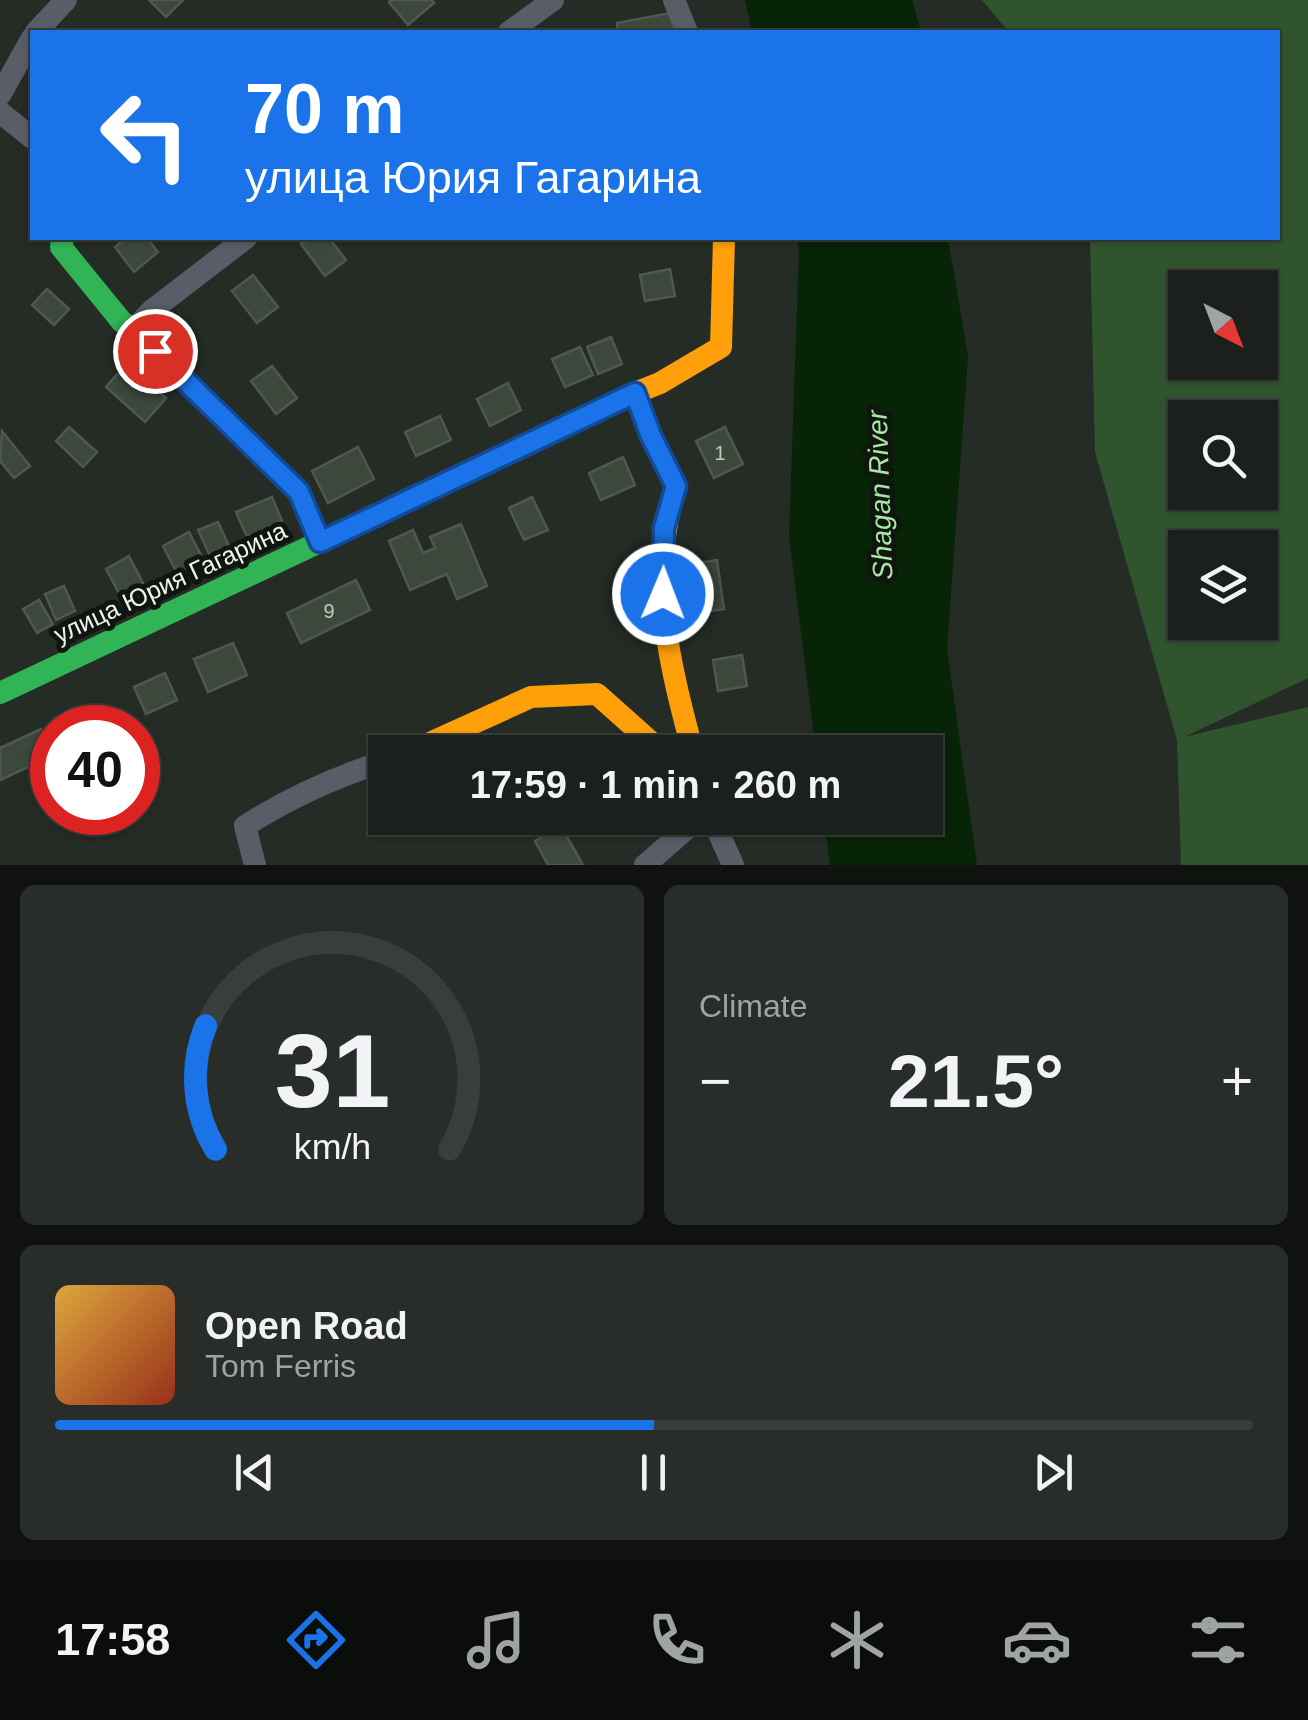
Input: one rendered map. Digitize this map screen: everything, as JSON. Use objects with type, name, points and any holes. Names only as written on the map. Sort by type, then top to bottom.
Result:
[{"type":"street","points":[[39,30],[66,0]]},
{"type":"street","points":[[511,30],[553,0]]},
{"type":"street","points":[[674,0],[687,30]]},
{"type":"street","points":[[0,95],[30,42]]},
{"type":"street","points":[[0,112],[30,136]]},
{"type":"street","points":[[63,240],[62,247],[122,322],[134,329],[196,395],[299,492],[320,542]]},
{"type":"street","points":[[134,329],[243,240]]},
{"type":"street","name":"улица Юрия Гагарина","points":[[0,693],[660,383],[721,347],[724,240]]},
{"type":"street","points":[[635,393],[676,486],[664,528],[663,594],[675,685],[688,735]]},
{"type":"street","points":[[447,735],[531,697],[598,694],[643,735]]},
{"type":"street","points":[[255,865],[244,826],[280,804],[368,766]]},
{"type":"street","points":[[645,865],[679,835]]},
{"type":"street","points":[[720,835],[733,865]]},
{"type":"shaded area","points":[[982,0],[1308,0],[1308,678],[1184,737],[1308,707],[1308,865],[1181,865],[1177,740],[1095,452],[1090,240],[1280,240],[1280,30],[1007,30]]},
{"type":"water","points":[[745,0],[912,0],[920,30],[752,30]]},
{"type":"water","name":"Shagan River","points":[[797,240],[948,240],[968,357],[947,649],[977,865],[830,865],[826,835],[943,835],[943,735],[814,735],[789,536]]},
{"type":"building","points":[[149,0],[183,0],[166,17]]},
{"type":"building","points":[[391,0],[432,0],[434,3],[408,25]]},
{"type":"building","points":[[676,12],[680,30],[618,30],[617,23]]},
{"type":"building","points":[[124,240],[149,240],[158,252],[134,272],[115,247]]},
{"type":"building","points":[[306,240],[331,240],[346,260],[325,276],[301,244]]},
{"type":"building","points":[[670,269],[675,296],[645,301],[640,275]]},
{"type":"building","points":[[253,275],[278,307],[257,323],[232,291]]},
{"type":"building","points":[[47,289],[69,309],[54,325],[32,305]]},
{"type":"building","points":[[611,337],[622,364],[598,374],[587,347]]},
{"type":"building","points":[[580,347],[593,375],[565,387],[552,359]]},
{"type":"building","points":[[127,363],[166,398],[145,422],[106,387]]},
{"type":"building","points":[[272,366],[297,398],[276,414],[251,381]]},
{"type":"building","points":[[508,383],[521,410],[490,426],[477,399]]},
{"type":"building","points":[[440,416],[451,440],[416,456],[405,432]]},
{"type":"building","points":[[69,427],[97,452],[83,467],[56,441]]},
{"type":"building","points":[[725,427],[743,464],[714,478],[696,441]]},
{"type":"building","points":[[2,431],[30,466],[14,478],[0,461]]},
{"type":"building","points":[[358,447],[374,479],[328,503],[312,471]]},
{"type":"building","points":[[623,457],[635,485],[601,500],[589,473]]},
{"type":"building","points":[[272,497],[282,521],[247,537],[236,512]]},
{"type":"building","points":[[532,497],[548,530],[524,540],[509,508]]},
{"type":"building","points":[[218,522],[229,546],[209,554],[198,530]]},
{"type":"building","points":[[461,524],[487,586],[457,599],[447,574],[410,590],[389,541],[413,530],[423,553],[435,548],[430,537]]},
{"type":"building","points":[[189,532],[203,559],[177,573],[163,546]]},
{"type":"building","points":[[129,556],[143,583],[120,595],[106,569]]},
{"type":"building","points":[[717,560],[724,609],[699,613],[692,564]]},
{"type":"building","points":[[356,580],[370,610],[301,643],[287,613]]},
{"type":"building","points":[[64,586],[75,611],[56,620],[45,594]]},
{"type":"building","points":[[39,600],[53,624],[37,633],[23,609]]},
{"type":"building","points":[[233,643],[247,675],[208,692],[194,659]]},
{"type":"building","points":[[742,655],[747,686],[718,691],[713,660]]},
{"type":"building","points":[[165,673],[177,700],[160,708],[142,705],[134,687]]},
{"type":"building","points":[[30,734],[30,766],[0,780],[0,748]]},
{"type":"building","points":[[545,835],[566,835],[583,865],[548,865],[535,841]]},
{"type":"traffic: fast","points":[[63,240],[61,247],[122,322],[134,329],[299,493],[320,542]]},
{"type":"traffic: fast","points":[[0,693],[635,393]]},
{"type":"traffic: slow","points":[[689,735],[670,653],[662,586],[663,552],[677,486],[651,436],[635,393],[721,347],[724,240]]},
{"type":"traffic: slow","points":[[447,735],[531,697],[597,694],[643,735]]},
{"type":"route","points":[[155,351],[299,492],[320,542],[635,393],[676,486],[664,528],[663,594]]}]
